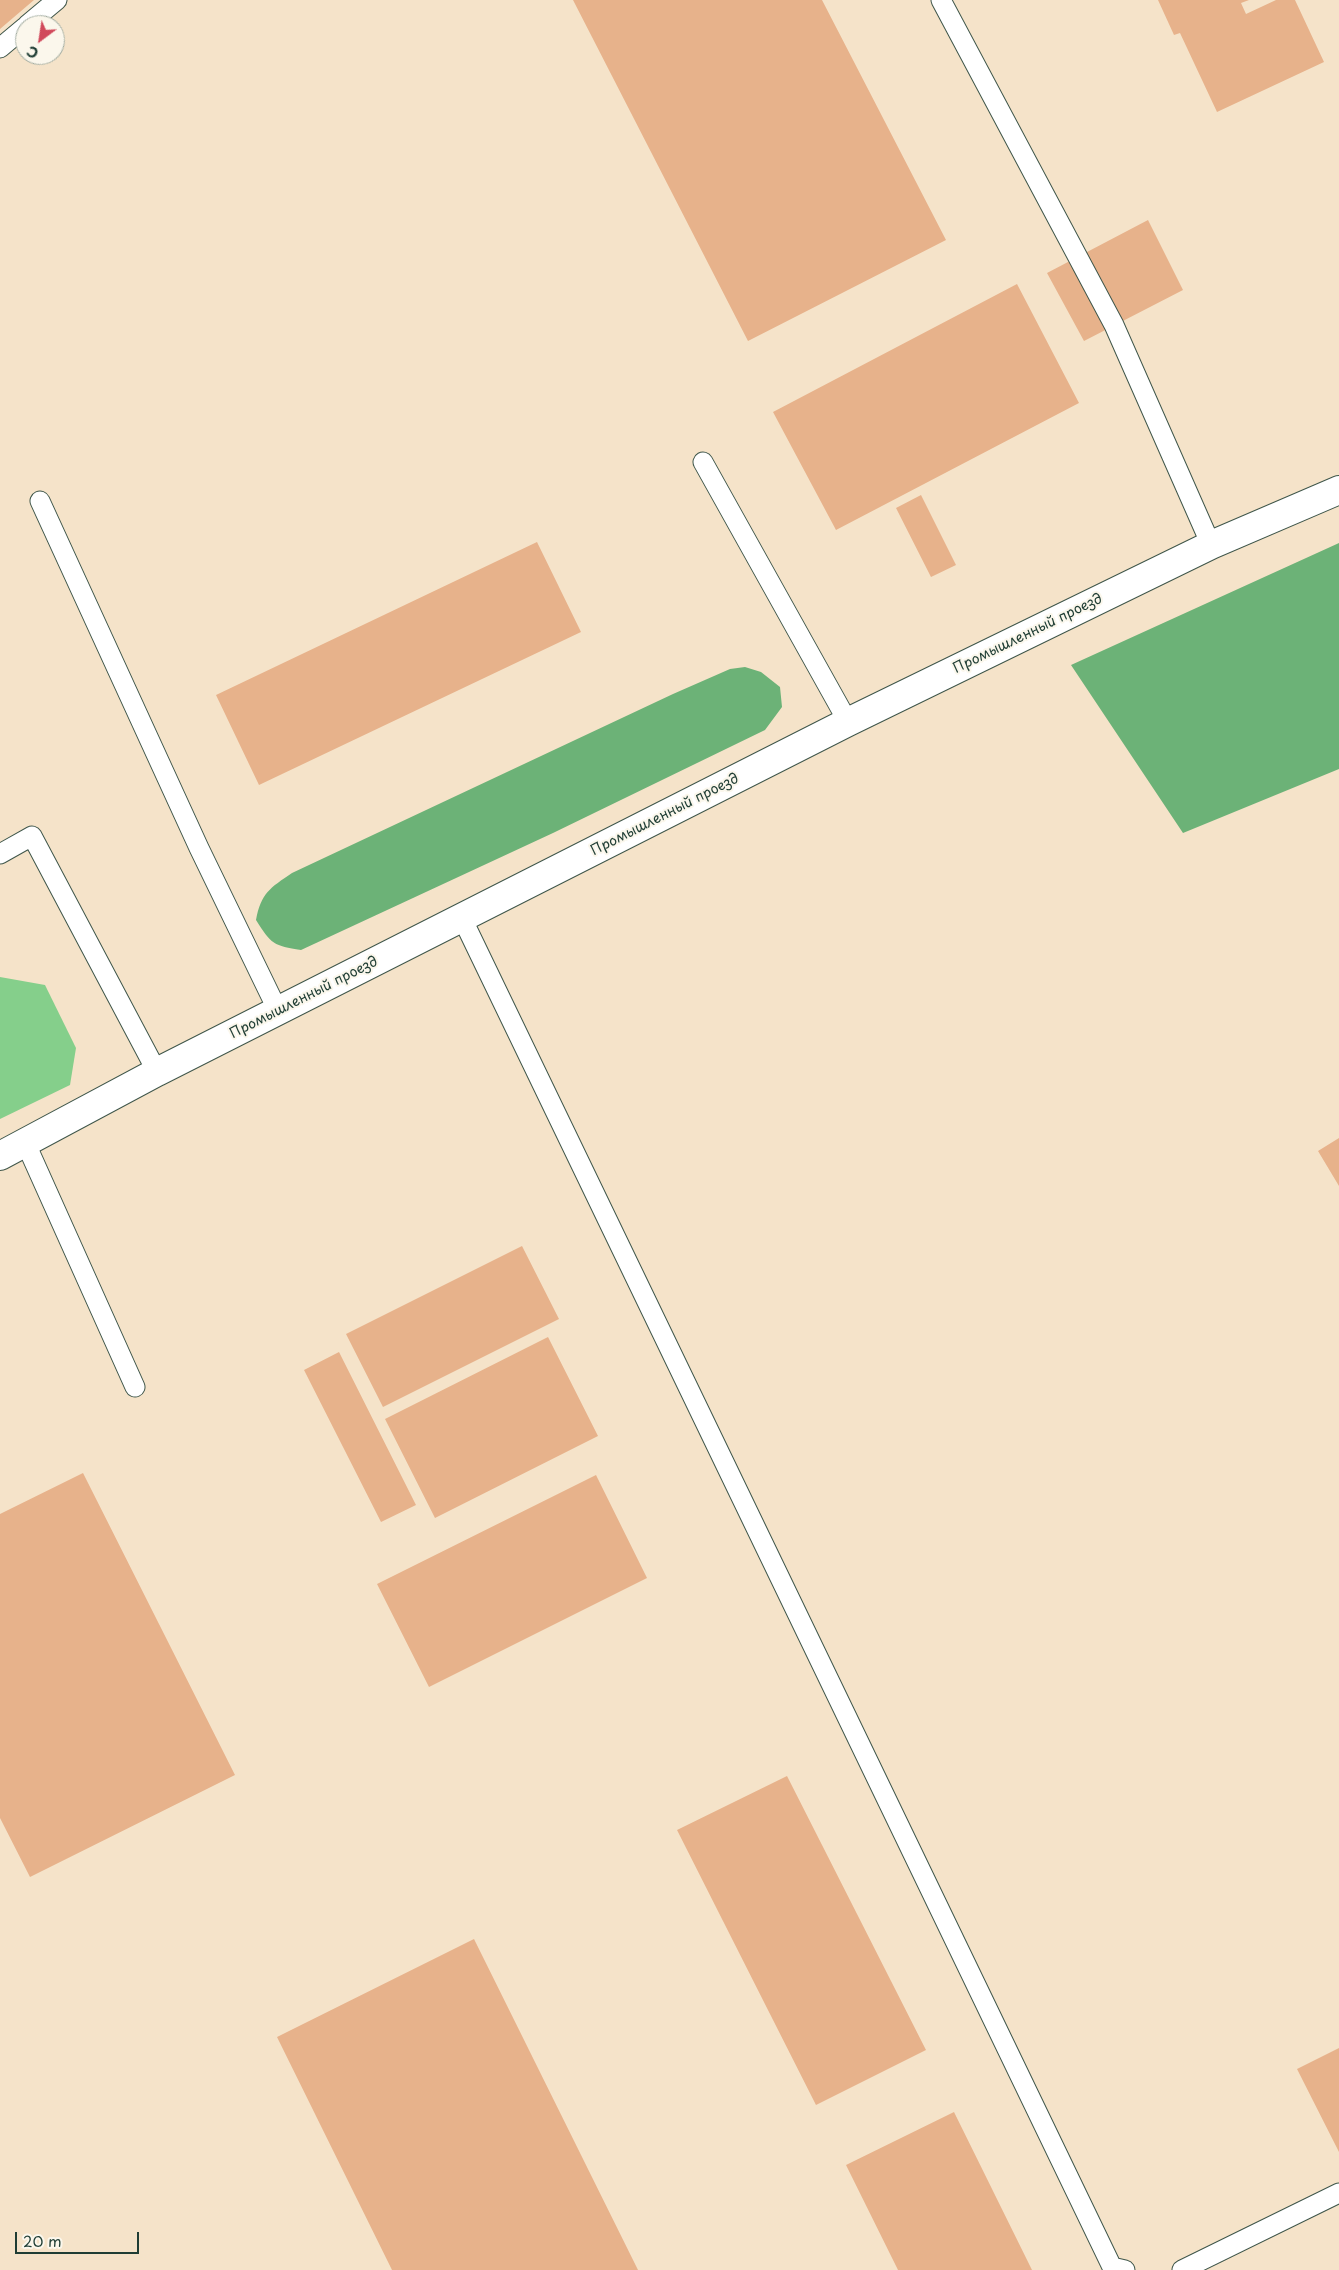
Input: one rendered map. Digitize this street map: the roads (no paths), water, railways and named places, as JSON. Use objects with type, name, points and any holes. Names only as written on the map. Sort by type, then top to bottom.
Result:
[{"type":"street","name":"Промышленный проезд","points":[[0,1156],[26,1144],[157,1072],[848,722],[1211,545],[1339,490]]},
{"type":"lane","points":[[39,15],[56,0]]},
{"type":"lane","points":[[941,0],[1114,325],[1211,545]]},
{"type":"lane","points":[[0,48],[15,35]]},
{"type":"lane","points":[[703,462],[848,722]]},
{"type":"lane","points":[[40,500],[199,848],[278,1011]]},
{"type":"lane","points":[[0,854],[32,836],[157,1072]]},
{"type":"lane","points":[[462,918],[1112,2267],[1124,2270]]},
{"type":"lane","points":[[26,1144],[135,1386]]},
{"type":"lane","points":[[1182,2270],[1339,2193]]}]
